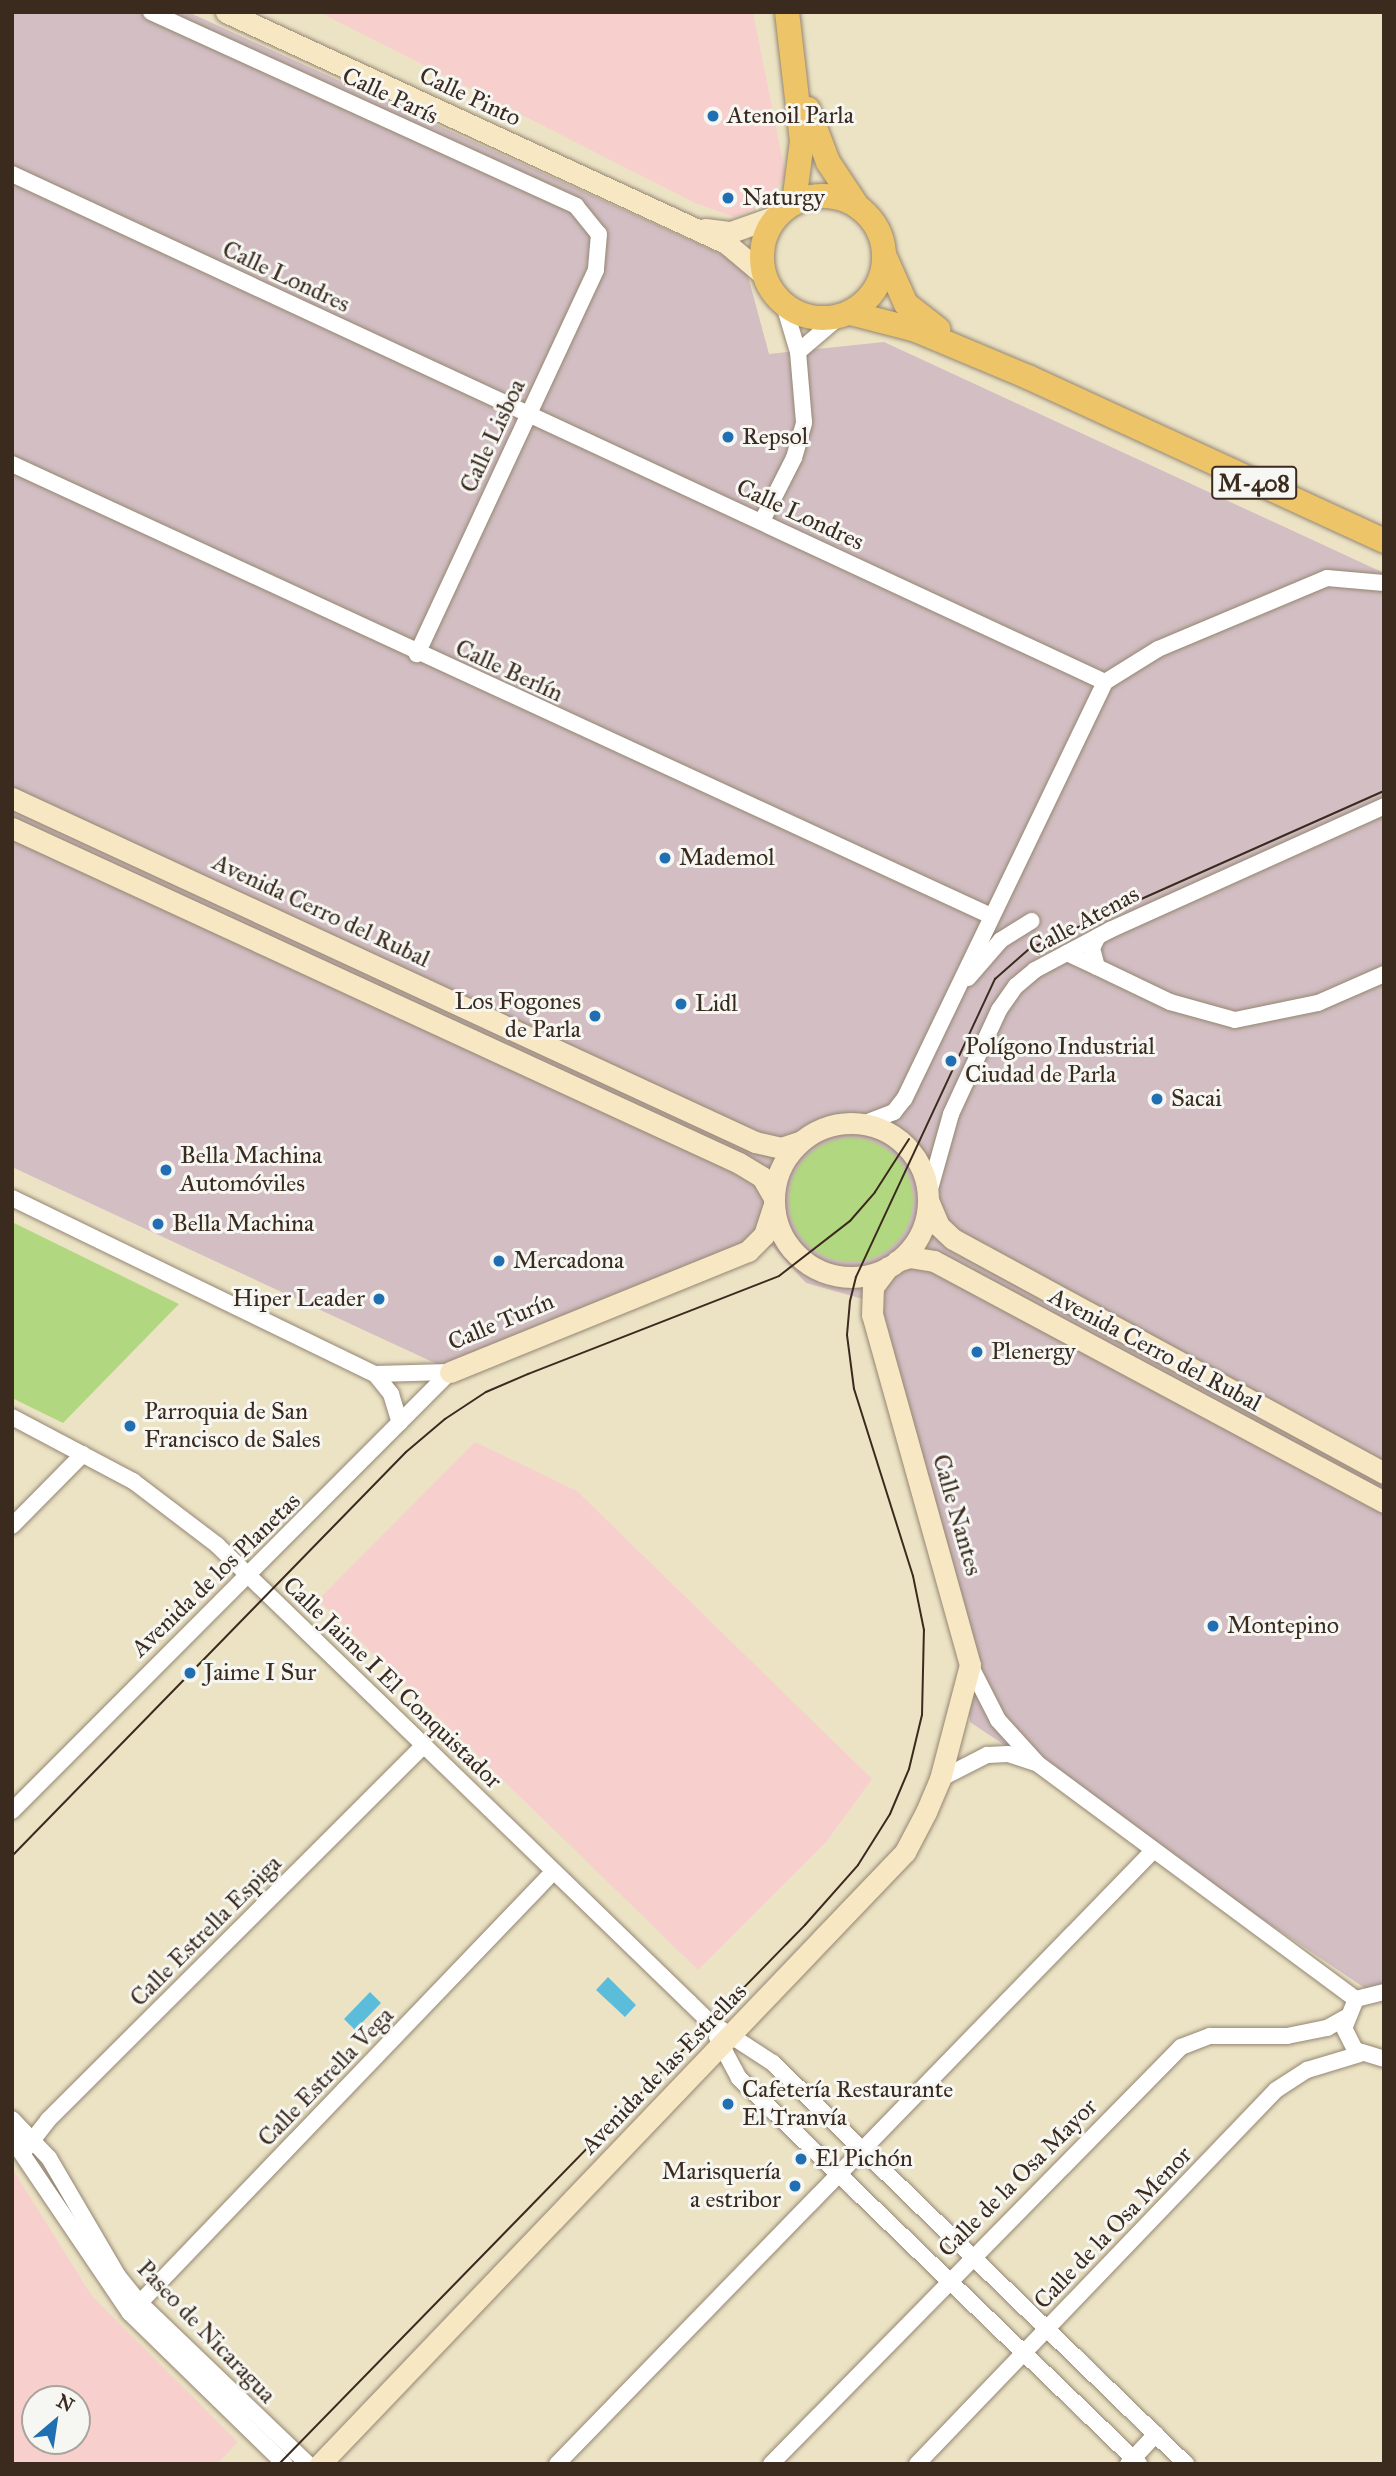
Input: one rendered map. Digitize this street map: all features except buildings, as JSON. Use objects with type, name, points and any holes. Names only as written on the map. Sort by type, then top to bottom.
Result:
[{"type":"main road","name":"M-408","points":[[764,274],[761,254],[766,233],[785,209],[802,141],[797,75],[788,12]]},
{"type":"main road","name":"M-408","points":[[797,75],[828,162],[856,204],[873,221],[894,285],[922,321],[1028,377]]},
{"type":"main road","points":[[785,209],[817,195],[856,204]]},
{"type":"main road","points":[[844,315],[872,296],[883,274],[885,257]]},
{"type":"main road","points":[[764,274],[784,305]]},
{"type":"main road","name":"M-408","points":[[784,305],[804,318],[844,315],[916,330],[1028,377],[1384,541]]},
{"type":"street","name":"Calle París","points":[[152,12],[576,206],[599,234]]},
{"type":"street","name":"Calle Pinto","points":[[226,12],[693,228],[747,256],[764,274]]},
{"type":"street","name":"Calle Londres","points":[[12,174],[1105,682]]},
{"type":"street","points":[[693,228],[731,232],[785,209]]},
{"type":"street","name":"Calle Lisboa","points":[[417,654],[596,271],[599,234]]},
{"type":"street","points":[[762,521],[794,458],[804,422],[798,352],[784,305]]},
{"type":"street","points":[[798,352],[844,315]]},
{"type":"street","name":"Calle Berlín","points":[[12,464],[417,654],[989,915]]},
{"type":"street","points":[[773,1202],[778,1175],[800,1142],[830,1126],[866,1123],[899,1107],[958,991],[989,915],[1105,682],[1158,649],[1327,578],[1384,583]]},
{"type":"street","name":"Avenida Cerro del Rubal","points":[[12,798],[755,1142],[781,1148],[800,1142]]},
{"type":"street","name":"Calle Atenas","points":[[928,1198],[951,1114],[999,1010],[1016,986],[1098,936],[1384,806]]},
{"type":"street","points":[[12,828],[739,1163],[762,1177],[785,1240],[824,1272],[856,1277],[893,1264],[921,1233],[928,1198],[922,1172],[911,1155],[895,1139],[866,1123]]},
{"type":"street","name":"Calle Atenas","points":[[958,991],[1001,940],[1031,921]]},
{"type":"street","points":[[1097,967],[1092,948],[1098,936]]},
{"type":"street","points":[[1067,953],[1170,1002],[1235,1020],[1318,1003],[1384,974]]},
{"type":"street","name":"Calle Turín","points":[[12,1198],[375,1374],[450,1372],[748,1251],[769,1227],[773,1202]]},
{"type":"street","name":"Avenida Cerro del Rubal","points":[[928,1198],[939,1226],[953,1239],[1384,1472]]},
{"type":"street","name":"Avenida Cerro del Rubal","points":[[893,1264],[909,1257],[934,1261],[1384,1502]]},
{"type":"street","name":"Calle Nantes","points":[[893,1264],[873,1287],[872,1315],[970,1665],[998,1720],[1038,1764],[1356,1999]]},
{"type":"street","name":"Avenida de los Planetas","points":[[12,1811],[211,1608],[250,1576],[450,1372]]},
{"type":"street","points":[[375,1374],[391,1394],[400,1423]]},
{"type":"street","name":"Calle Jaime I El Conquistador","points":[[12,1417],[133,1481],[218,1545],[710,2022],[727,2041],[735,2074],[1026,2354],[1134,2462]]},
{"type":"street","points":[[12,1526],[83,1454]]},
{"type":"street","name":"Avenida de las Estrellas","points":[[320,2464],[905,1852],[940,1779],[970,1665]]},
{"type":"street","name":"Calle Estrella Espiga","points":[[29,2145],[423,1746]]},
{"type":"street","name":"Calle Nantes","points":[[940,1779],[987,1755],[1007,1754],[1038,1764]]},
{"type":"street","points":[[557,2464],[1153,1851]]},
{"type":"street","name":"Calle Estrella Vega","points":[[135,2308],[554,1872]]},
{"type":"street","points":[[1384,1992],[1356,1999],[1345,2018],[1348,2041],[1360,2054],[1384,2059]]},
{"type":"street","name":"Calle de la Osa Mayor","points":[[771,2464],[1181,2047],[1210,2036],[1287,2036],[1327,2028],[1345,2018]]},
{"type":"street","points":[[727,2041],[773,2063],[1186,2464]]},
{"type":"street","name":"Calle de la Osa Menor","points":[[917,2464],[1026,2354],[1276,2090],[1307,2070],[1360,2054]]},
{"type":"street","name":"Paseo de Nicaragua","points":[[12,2119],[118,2276],[135,2308],[285,2464]]},
{"type":"street","name":"Paseo de Nicaragua","points":[[12,2139],[29,2145]]},
{"type":"street","name":"Paseo de Nicaragua","points":[[135,2308],[308,2464]]},
{"type":"street","points":[[1134,2462],[1156,2434]]},
{"type":"shaded area","name":"Polígono Industrial Ciudad de Parla","points":[[12,12],[188,12],[745,265],[769,354],[884,342],[1384,573],[1384,2001],[970,1722],[963,1652],[863,1299],[806,1283],[772,1246],[465,1377],[12,1167]]},
{"type":"shaded area","points":[[319,12],[753,12],[786,177],[763,205],[734,217],[695,203]]},
{"type":"shaded area","points":[[475,1442],[577,1491],[872,1779],[827,1841],[698,1970],[318,1600]]},
{"type":"shaded area","points":[[12,2168],[92,2296],[238,2442],[217,2464],[12,2464]]},
{"type":"green space","points":[[851,1138],[875,1143],[895,1156],[908,1176],[913,1200],[908,1224],[895,1244],[875,1257],[851,1262],[827,1257],[807,1244],[794,1224],[789,1200],[794,1176],[807,1156],[827,1143]]},
{"type":"green space","points":[[12,1222],[179,1304],[63,1423],[12,1398]]},
{"type":"water","points":[[608,1977],[636,2005],[625,2017],[596,1990]]},
{"type":"water","points":[[370,1992],[381,2003],[355,2030],[344,2019]]},
{"type":"tram line","points":[[279,2464],[805,1925],[858,1865],[890,1814],[909,1769],[922,1715],[924,1630],[913,1576],[854,1389],[847,1335],[850,1301],[856,1277],[995,979],[1029,949],[1384,791]]},
{"type":"tram line","points":[[12,1856],[406,1452],[445,1419],[486,1392],[528,1374],[779,1276],[850,1221],[875,1192],[909,1139]]},
{"type":"place","name":"Atenoil Parla","points":[[713,116]]},
{"type":"place","name":"Naturgy","points":[[728,198]]},
{"type":"place","name":"Repsol","points":[[728,437]]},
{"type":"place","name":"Mademol","points":[[665,858]]},
{"type":"place","name":"Lidl","points":[[681,1004]]},
{"type":"place","name":"Los Fogones de Parla","points":[[595,1016]]},
{"type":"place","name":"Polígono Industrial Ciudad de Parla","points":[[951,1061]]},
{"type":"place","name":"Sacai","points":[[1157,1099]]},
{"type":"place","name":"Bella Machina Automóviles","points":[[166,1170]]},
{"type":"place","name":"Bella Machina","points":[[158,1224]]},
{"type":"place","name":"Mercadona","points":[[499,1261]]},
{"type":"place","name":"Hiper Leader","points":[[379,1299]]},
{"type":"place","name":"Plenergy","points":[[977,1352]]},
{"type":"place","name":"Parroquia de San Francisco de Sales","points":[[130,1426]]},
{"type":"place","name":"Montepino","points":[[1213,1626]]},
{"type":"place","name":"Jaime I Sur","points":[[190,1673]]},
{"type":"place","name":"Cafetería Restaurante El Tranvía","points":[[728,2104]]},
{"type":"place","name":"El Pichón","points":[[801,2159]]},
{"type":"place","name":"Marisquería a estribor","points":[[795,2186]]}]
